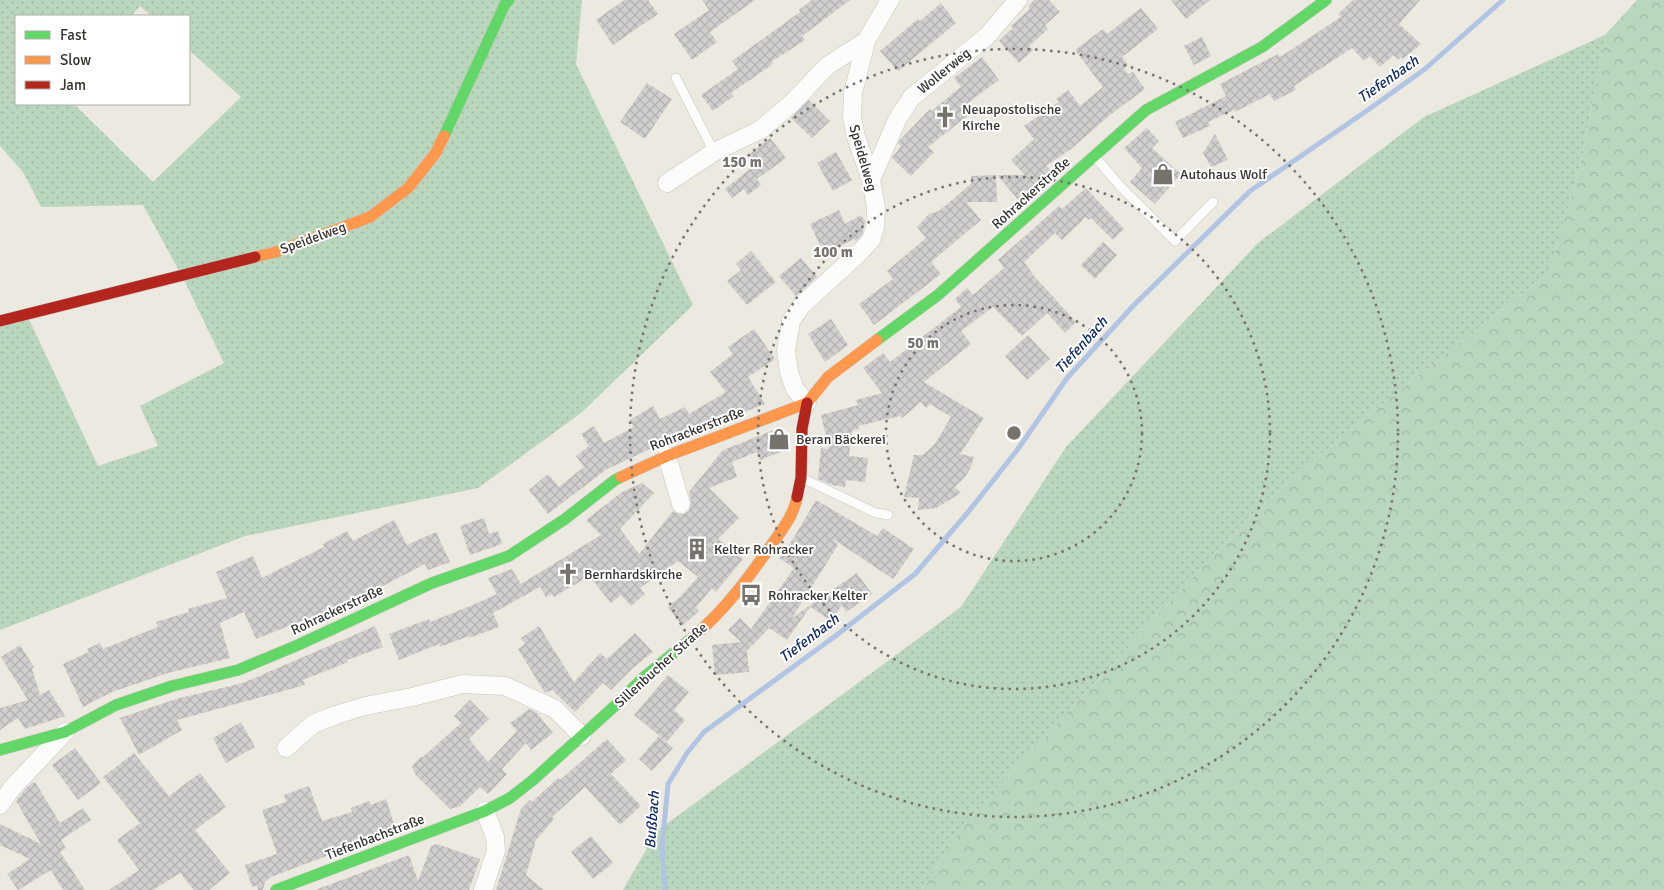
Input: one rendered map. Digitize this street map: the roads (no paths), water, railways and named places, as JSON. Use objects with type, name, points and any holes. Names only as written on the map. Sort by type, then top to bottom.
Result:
[{"type":"street","name":"Speidelweg","points":[[0,321],[252,258],[302,243],[370,217],[408,188],[435,154],[508,0]]},
{"type":"street","name":"Speidelweg","points":[[807,403],[795,389],[789,372],[786,350],[791,321],[802,305],[871,240],[875,227],[876,208],[871,180],[856,137],[852,116],[854,93],[866,41],[890,0]]},
{"type":"street","name":"Wollerweg","points":[[871,180],[897,120],[911,98],[987,36],[1018,0]]},
{"type":"street","name":"Rohrackerstraße","points":[[0,750],[65,732],[116,705],[172,686],[238,670],[298,645],[432,583],[509,556],[565,519],[615,480],[667,456],[807,403],[828,377],[938,294],[1004,238],[1146,110],[1262,47],[1326,0]]},
{"type":"street","points":[[667,184],[714,152],[760,130],[792,103],[827,66],[866,41]]},
{"type":"street","name":"Sillenbucher Straße","points":[[485,811],[510,798],[533,780],[643,678],[707,624],[734,597],[762,560],[796,505],[801,478],[802,429],[807,403]]},
{"type":"street","points":[[667,456],[681,504]]},
{"type":"street","points":[[286,748],[313,724],[336,715],[365,706],[412,697],[463,684],[505,686],[555,709],[582,736]]},
{"type":"street","points":[[0,805],[12,788],[65,732]]},
{"type":"street","points":[[483,890],[496,851],[495,837],[485,811]]},
{"type":"street","name":"Tiefenbachstraße","points":[[276,890],[485,811]]},
{"type":"lane","points":[[676,78],[714,152]]},
{"type":"lane","points":[[1094,156],[1121,187],[1175,241],[1213,202]]},
{"type":"lane","points":[[801,478],[876,513],[888,515]]},
{"type":"waterway","name":"Tiefenbach","points":[[665,890],[662,847],[668,784],[687,753],[704,732],[834,637],[915,574],[969,511],[1018,449],[1067,378],[1134,305],[1250,191],[1425,69],[1503,0]]},
{"type":"place","name":"Neuapostolische Kirche","points":[[945,117]]},
{"type":"place","name":"Autohaus Wolf","points":[[1163,174]]},
{"type":"place","name":"Beran Bäckerei","points":[[779,439]]},
{"type":"place","name":"Kelter Rohracker","points":[[697,549]]},
{"type":"place","name":"Bernhardskirche","points":[[568,574]]},
{"type":"place","name":"Rohracker Kelter","points":[[751,595]]},
{"type":"water label","name":"Bußbach","points":[[652,820]]}]
